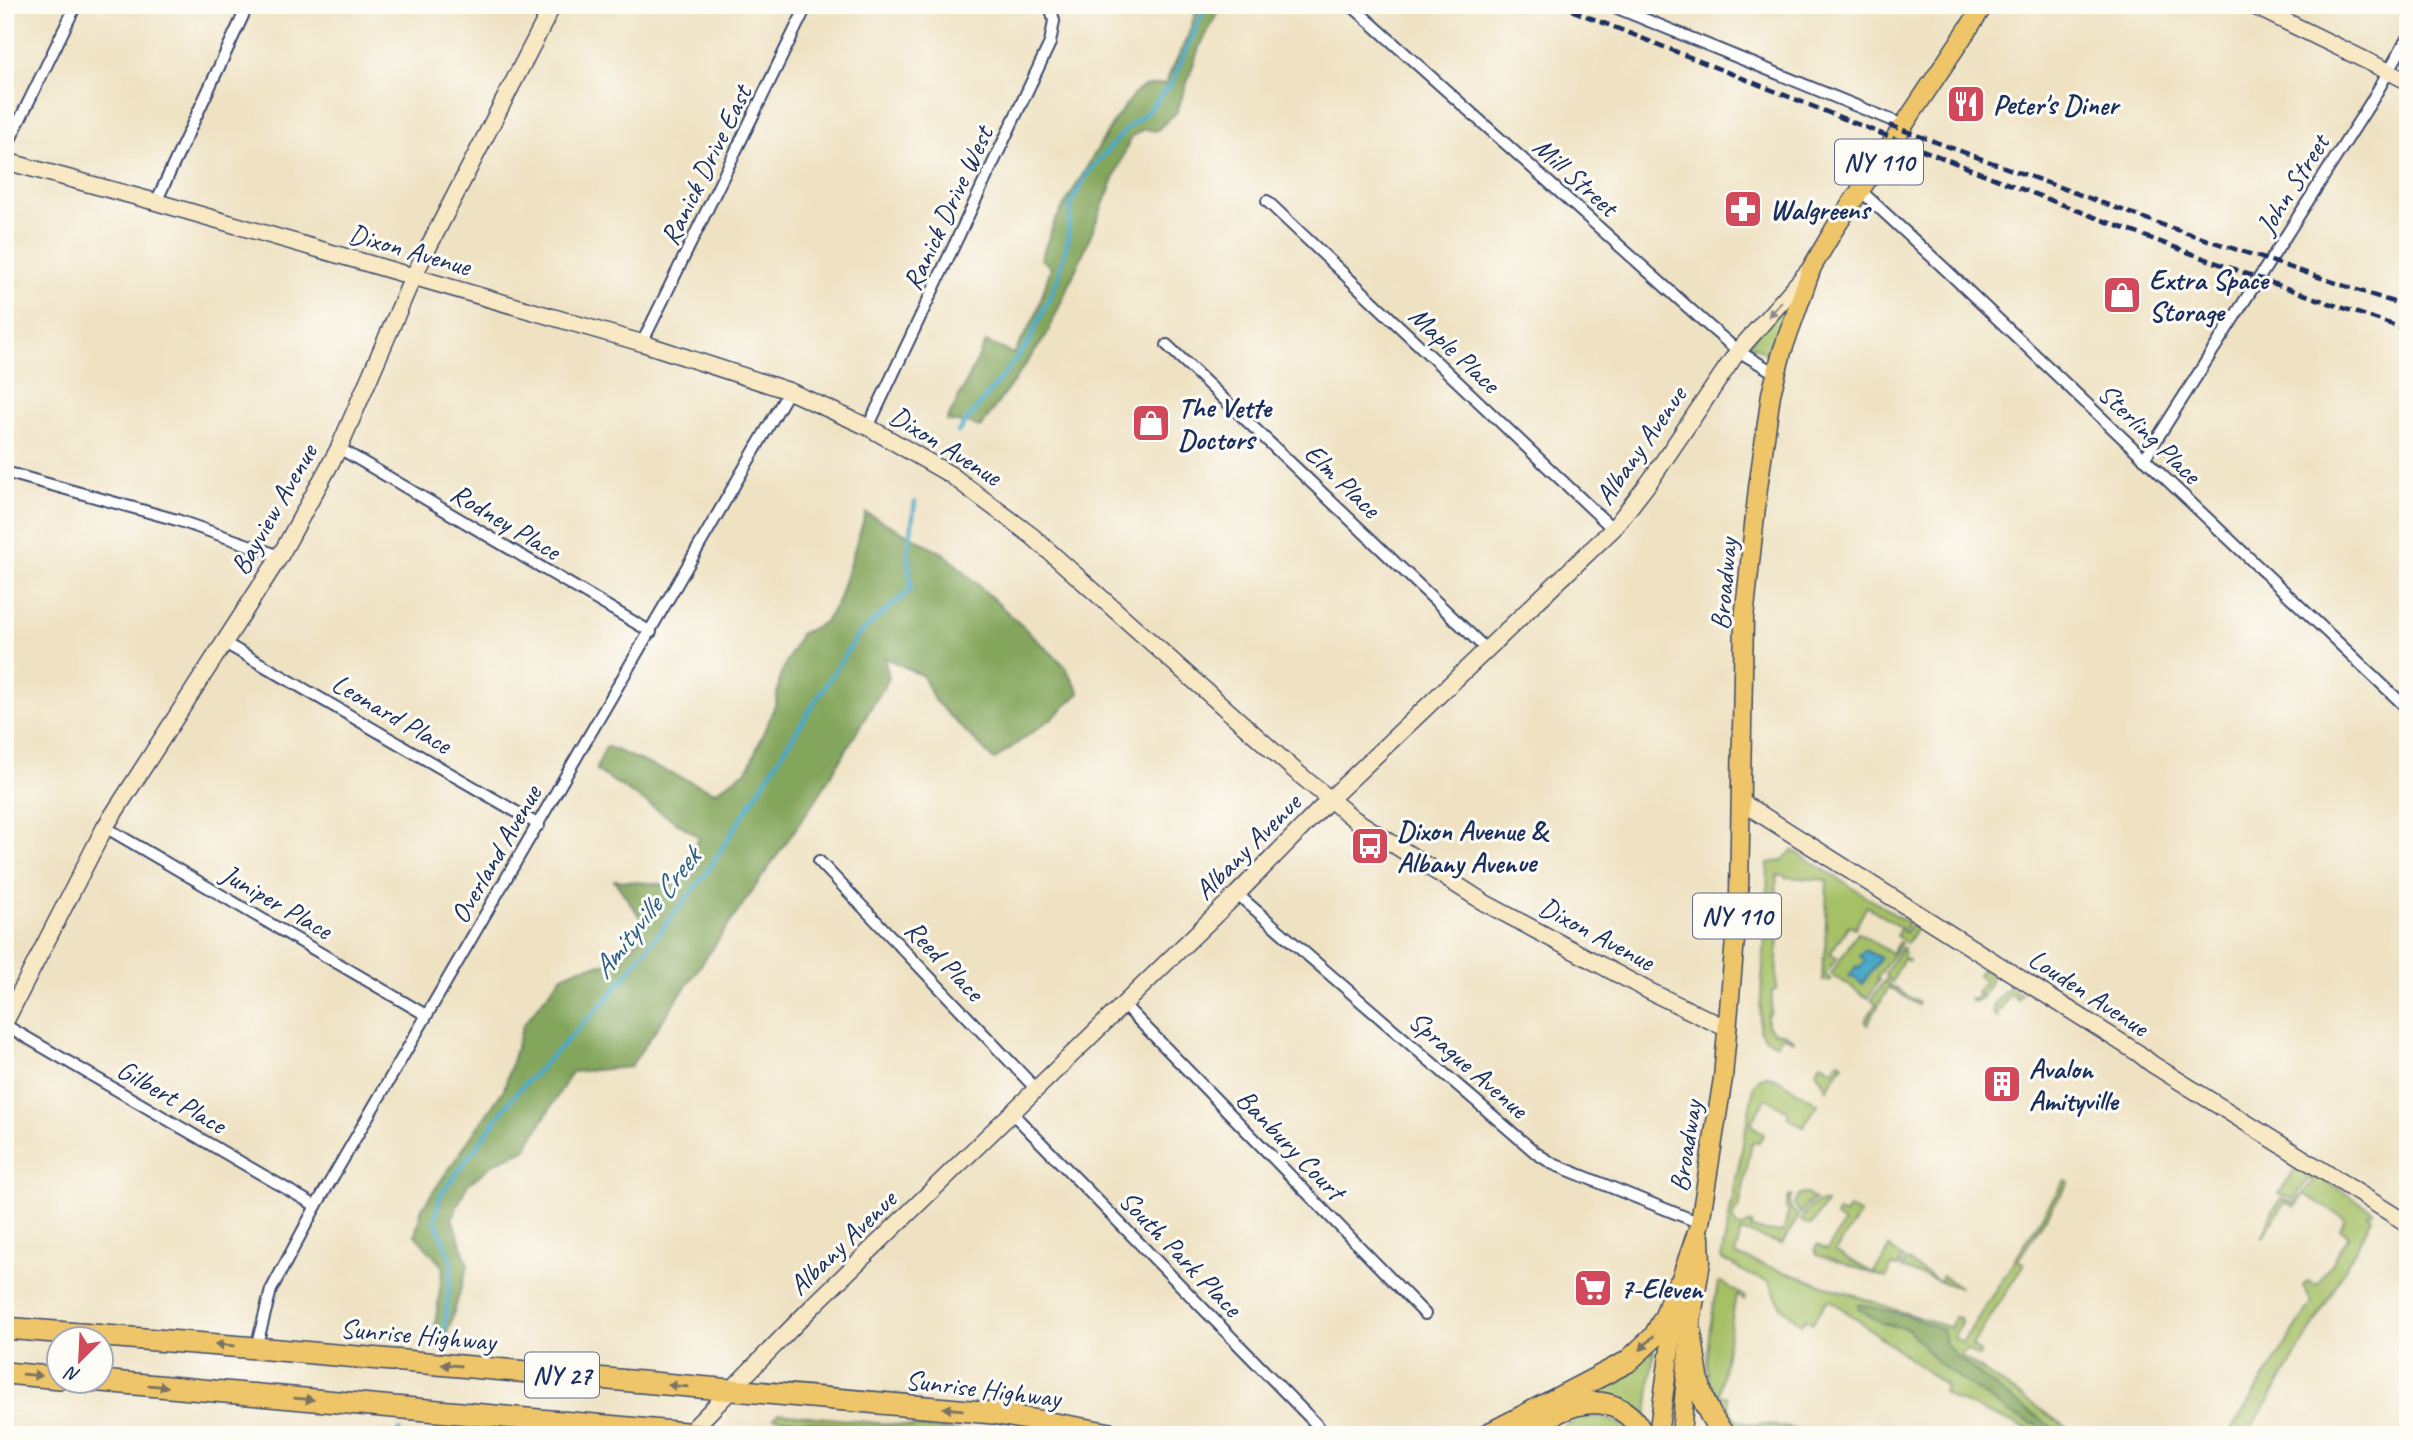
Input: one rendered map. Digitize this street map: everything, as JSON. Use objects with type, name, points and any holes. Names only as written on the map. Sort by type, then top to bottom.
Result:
[{"type":"highway","points":[[1487,1435],[1627,1362],[1654,1336],[1679,1284]]},
{"type":"highway","name":"Sunrise Highway","points":[[5,1328],[993,1413],[1117,1435]]},
{"type":"highway","points":[[1690,1328],[1701,1397],[1712,1420],[1724,1435]]},
{"type":"highway","points":[[5,1373],[46,1377]]},
{"type":"highway","name":"NY 27","points":[[116,1383],[695,1434]]},
{"type":"highway","points":[[1523,1435],[1555,1415],[1578,1405],[1591,1403],[1608,1404],[1626,1413],[1638,1425],[1642,1435]]},
{"type":"main road","name":"Broadway","points":[[1658,1435],[1679,1284],[1700,1223],[1723,1078],[1739,893],[1743,803],[1744,620],[1760,467],[1775,373],[1812,267],[1835,228],[1984,5]]},
{"type":"main road","name":"Broadway","points":[[1681,1435],[1690,1328],[1701,1262],[1700,1223]]},
{"type":"street","points":[[5,150],[76,5]]},
{"type":"street","points":[[156,202],[248,5]]},
{"type":"street","name":"Bayview Avenue","points":[[5,1024],[105,827],[280,556],[339,448],[413,277],[553,5]]},
{"type":"street","name":"Ranick Drive East","points":[[642,344],[807,5]]},
{"type":"street","name":"Ranick Drive West","points":[[868,427],[1050,43],[1054,21],[1050,5]]},
{"type":"street","name":"Mill Street","points":[[1351,5],[1738,351],[1775,373]]},
{"type":"street","points":[[1610,5],[1903,125]]},
{"type":"street","points":[[2252,5],[2408,81]]},
{"type":"street","name":"John Street","points":[[2144,459],[2371,102],[2408,37]]},
{"type":"street","name":"Dixon Avenue","points":[[5,161],[156,202],[642,344],[789,391],[868,427],[951,475],[1016,523],[1353,819],[1465,891],[1649,992],[1728,1029]]},
{"type":"street","name":"Sterling Place","points":[[1861,191],[2408,709]]},
{"type":"street","name":"Maple Place","points":[[1267,201],[1613,529]]},
{"type":"street","name":"Albany Avenue","points":[[695,1434],[729,1391],[1237,894],[1330,799],[1613,529],[1650,481],[1738,351],[1812,267]]},
{"type":"street","name":"Elm Place","points":[[1167,345],[1486,649]]},
{"type":"street","name":"Overland Avenue","points":[[256,1348],[271,1290],[316,1206],[789,391]]},
{"type":"street","name":"Rodney Place","points":[[339,448],[651,632]]},
{"type":"street","points":[[5,472],[177,520],[280,556]]},
{"type":"street","name":"Leonard Place","points":[[223,642],[539,825]]},
{"type":"street","name":"Louden Avenue","points":[[1743,803],[2408,1224]]},
{"type":"street","name":"Juniper Place","points":[[105,827],[426,1015]]},
{"type":"street","name":"Reed Place","points":[[819,861],[1037,1090]]},
{"type":"street","name":"Sprague Avenue","points":[[1237,894],[1536,1153],[1553,1164],[1700,1223]]},
{"type":"street","name":"Banbury Court","points":[[1124,1005],[1424,1314]]},
{"type":"street","name":"Gilbert Place","points":[[5,1024],[316,1206]]},
{"type":"street","name":"South Park Place","points":[[1012,1113],[1318,1426]]},
{"type":"green space","points":[[1198,5],[1222,5],[1199,48],[1177,112],[1156,131],[1144,129],[1131,137],[1046,336],[980,428],[972,424],[947,421],[986,342],[1014,354],[1036,315],[1051,267],[1041,259],[1054,223],[1114,121],[1134,94],[1144,86],[1165,84],[1188,36]]},
{"type":"green space","points":[[1794,295],[1767,354],[1749,343]]},
{"type":"green space","points":[[866,513],[945,554],[1064,665],[1080,693],[1055,716],[994,760],[934,700],[923,676],[884,657],[889,678],[819,795],[630,1067],[572,1072],[525,1150],[496,1162],[467,1185],[452,1218],[468,1265],[446,1338],[434,1333],[443,1267],[415,1235],[422,1208],[504,1089],[523,1025],[562,976],[580,968],[620,961],[639,939],[640,917],[614,880],[680,886],[699,837],[596,770],[606,746],[715,792],[748,769],[776,703],[780,676],[800,634],[825,622],[838,601]]},
{"type":"green space","points":[[1793,850],[1908,923],[1903,931],[1906,932],[1911,925],[1917,928],[1907,943],[1896,936],[1901,928],[1867,906],[1855,928],[1849,925],[1830,954],[1837,958],[1825,975],[1831,979],[1822,981],[1827,880],[1777,875],[1776,902],[1767,901],[1768,863],[1782,861]]},
{"type":"green space","points":[[1767,904],[1779,908],[1776,990],[1772,991],[1767,1025],[1774,1032],[1783,1033],[1794,1039],[1793,1041],[1783,1035],[1777,1044],[1764,1037],[1759,1030]]},
{"type":"green space","points":[[1858,932],[1891,953],[1899,942],[1901,943],[1877,978],[1879,980],[1868,998],[1831,974]]},
{"type":"green space","points":[[1901,948],[1904,948],[1903,957],[1910,961],[1903,959],[1892,982],[1886,979],[1885,974]]},
{"type":"green space","points":[[1982,969],[1991,975],[1992,979],[1980,1000],[1972,1002],[1970,999],[1976,999],[1979,995],[1976,993],[1985,980],[1978,975]]},
{"type":"green space","points":[[1884,981],[1919,1003],[1918,1005],[1889,987],[1867,1025],[1865,1021],[1876,1004],[1871,1000]]},
{"type":"green space","points":[[2010,987],[2021,994],[2017,1000],[2013,995],[2008,996],[2001,1010],[1998,1009],[1995,1014],[1997,1018],[1992,1012],[1994,1005]]},
{"type":"green space","points":[[1839,1061],[1843,1064],[1827,1089],[1816,1071],[1821,1063],[1834,1070]]},
{"type":"green space","points":[[1767,1076],[1778,1079],[1818,1104],[1803,1127],[1787,1117],[1789,1112],[1766,1098],[1750,1124],[1764,1134],[1758,1143],[1752,1143],[1739,1209],[1733,1220],[1737,1226],[1744,1227],[1749,1223],[1752,1224],[1751,1229],[1783,1233],[1789,1210],[1786,1209],[1789,1195],[1792,1195],[1791,1207],[1799,1216],[1782,1244],[1741,1231],[1735,1255],[1950,1328],[1954,1317],[1960,1318],[1961,1322],[1954,1337],[1962,1343],[2065,1180],[2069,1182],[2018,1260],[2024,1264],[1972,1346],[1980,1352],[1980,1356],[1966,1349],[1961,1356],[2078,1435],[2041,1435],[1949,1397],[1943,1392],[1946,1386],[1832,1301],[1828,1300],[1812,1323],[1806,1318],[1801,1324],[1781,1306],[1769,1282],[1721,1259],[1754,1086],[1760,1078]]},
{"type":"green space","points":[[2302,1166],[2372,1210],[2368,1215],[2372,1218],[2312,1328],[2246,1435],[2228,1435],[2312,1303],[2303,1286],[2308,1281],[2317,1285],[2349,1236],[2340,1229],[2345,1219],[2304,1194],[2295,1207],[2285,1202],[2262,1239],[2272,1212],[2281,1199],[2296,1203],[2313,1180],[2309,1178],[2294,1199],[2279,1194],[2293,1171]]},
{"type":"green space","points":[[1801,1194],[1807,1194],[1815,1200],[1807,1204],[1801,1214],[1794,1205]]},
{"type":"green space","points":[[1819,1202],[1826,1203],[1812,1225],[1801,1221],[1809,1207]]},
{"type":"green space","points":[[1849,1208],[1860,1215],[1835,1251],[1873,1273],[1889,1247],[1903,1258],[1898,1267],[1891,1266],[1887,1278],[1817,1255],[1817,1245],[1827,1250],[1844,1223],[1836,1217],[1838,1211],[1845,1215]]},
{"type":"green space","points":[[1906,1260],[1939,1281],[1942,1276],[1960,1287],[1959,1288],[1901,1268]]},
{"type":"green space","points":[[1721,1282],[1745,1297],[1744,1300],[1737,1295],[1735,1301],[1719,1395],[1728,1397],[1732,1415],[1745,1423],[1783,1427],[1816,1435],[1739,1435],[1724,1419],[1714,1402],[1707,1364],[1718,1283]]},
{"type":"green space","points":[[1858,1304],[1906,1315],[1942,1330],[1945,1342],[1956,1356],[2053,1428],[2045,1429],[2009,1413],[1937,1362],[1908,1329],[1882,1323],[1859,1309]]},
{"type":"green space","points":[[1654,1350],[1646,1426],[1582,1396],[1600,1390],[1600,1382]]},
{"type":"green space","points":[[778,1413],[995,1435],[880,1435],[771,1425],[776,1422],[914,1433],[774,1418]]},
{"type":"green space","points":[[1601,1417],[1618,1423],[1631,1435],[1550,1435],[1580,1418]]},
{"type":"water","points":[[1864,950],[1881,958],[1862,984],[1854,977],[1849,977],[1856,966],[1859,968],[1865,960],[1860,956]]},
{"type":"waterway","name":"Amityville Creek","points":[[958,432],[1028,344],[1058,279],[1067,244],[1071,203],[1088,173],[1125,130],[1146,113],[1172,83],[1206,5]]},
{"type":"waterway","name":"Amityville Creek","points":[[437,1347],[444,1331],[452,1262],[435,1220],[440,1196],[515,1094],[607,999],[705,875],[857,636],[911,589],[908,554],[915,502]]},
{"type":"waterway","name":"Amityville Creek","points":[[398,1435],[400,1430]]},
{"type":"railway","points":[[1558,5],[2087,214],[2408,330]]},
{"type":"railway","points":[[1889,125],[2163,225],[2408,307]]},
{"type":"place","name":"Peter's Diner","points":[[1966,104]]},
{"type":"place","name":"Walgreens","points":[[1743,209]]},
{"type":"place","name":"Extra Space Storage","points":[[2122,295]]},
{"type":"place","name":"The Vette Doctors","points":[[1151,423]]},
{"type":"place","name":"Dixon Avenue & Albany Avenue","points":[[1370,846]]},
{"type":"place","name":"Avalon Amityville","points":[[2002,1084]]},
{"type":"place","name":"7-Eleven","points":[[1593,1288]]}]
